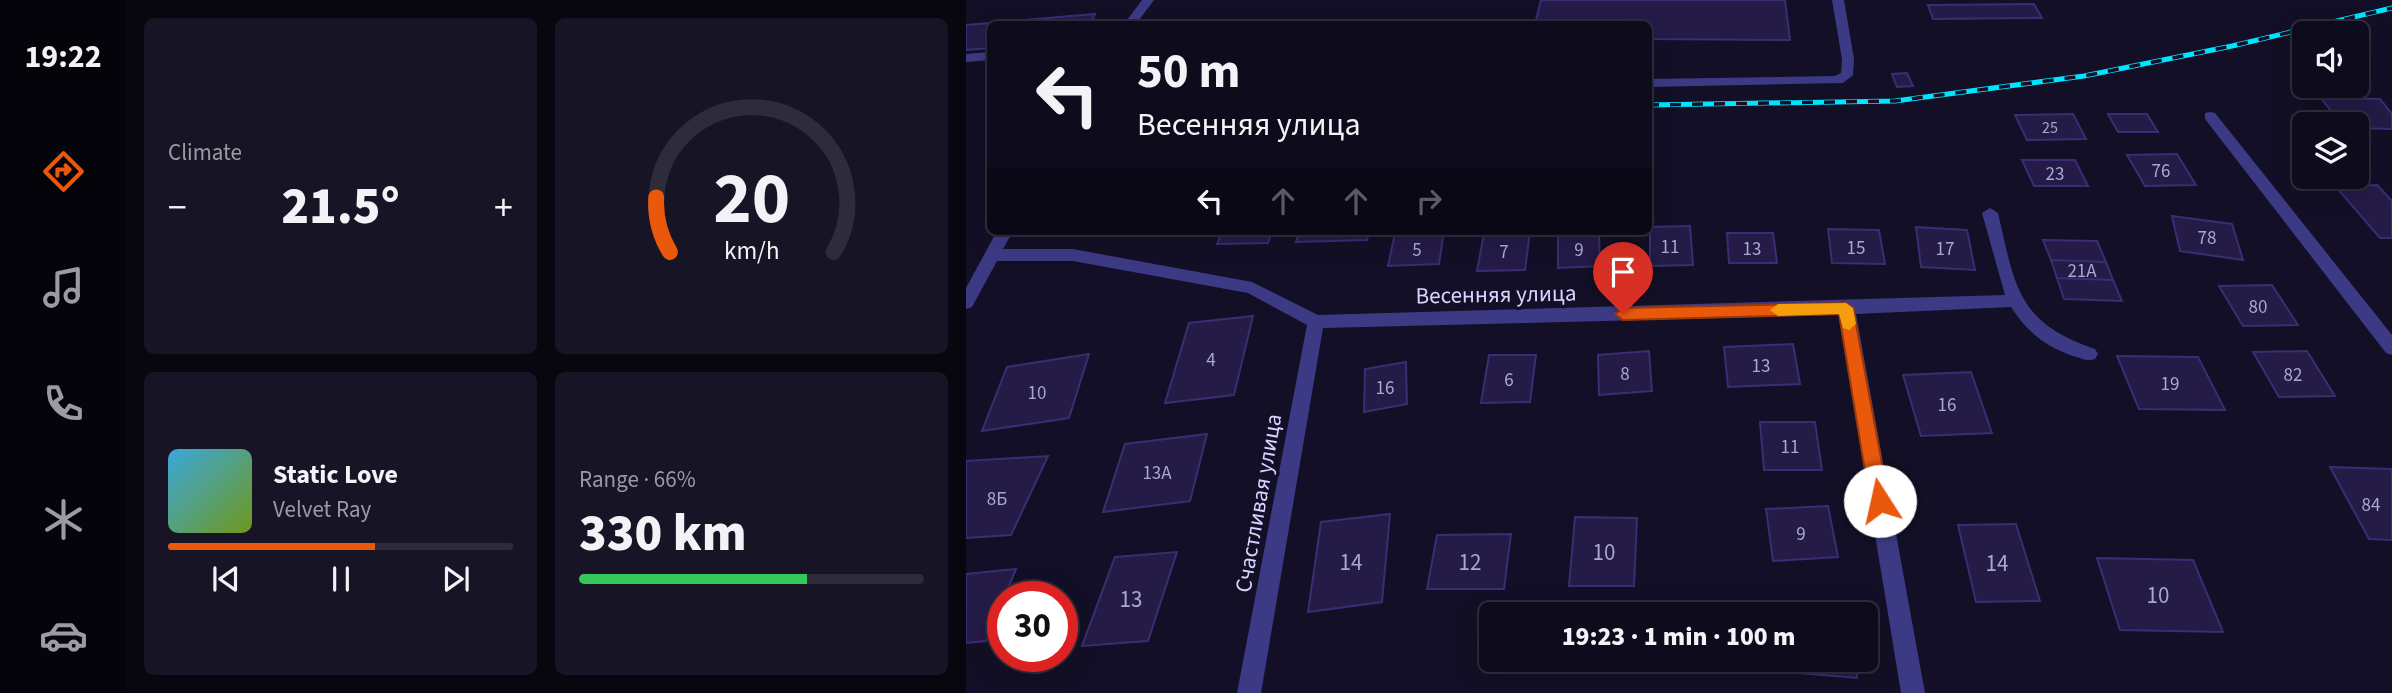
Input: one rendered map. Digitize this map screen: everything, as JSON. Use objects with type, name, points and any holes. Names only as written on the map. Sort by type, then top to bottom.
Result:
[{"type":"street","points":[[1132,21],[1148,0]]},
{"type":"street","points":[[1652,83],[1838,80],[1847,75],[1848,59],[1838,0]]},
{"type":"street","points":[[966,58],[987,55]]},
{"type":"street","points":[[2210,116],[2392,348]]},
{"type":"street","points":[[1990,213],[2013,301],[2038,331],[2064,348],[2089,354]]},
{"type":"street","points":[[968,297],[1003,235]]},
{"type":"street","points":[[992,255],[1073,255],[1252,288],[1316,322]]},
{"type":"street","name":"Весенняя улица","points":[[1316,322],[2013,301]]},
{"type":"street","points":[[1846,308],[1913,693]]},
{"type":"street","name":"Счастливая улица","points":[[1249,693],[1316,322]]},
{"type":"building","points":[[1541,0],[1785,0],[1790,40],[1652,39],[1652,21],[1536,21]]},
{"type":"building","points":[[2034,4],[2042,18],[1933,19],[1928,5]]},
{"type":"building","points":[[1095,14],[1092,21],[1013,21]]},
{"type":"building","points":[[987,23],[987,48],[966,50],[966,25]]},
{"type":"building","points":[[1907,73],[1913,86],[1897,87],[1892,74]]},
{"type":"building","points":[[2321,98],[2380,99],[2392,114],[2392,129],[2369,128],[2369,112],[2332,112]]},
{"type":"building","points":[[2073,114],[2086,139],[2027,140],[2015,115]]},
{"type":"building","points":[[2108,114],[2147,114],[2158,132],[2118,132]]},
{"type":"building","points":[[2177,154],[2196,185],[2145,186],[2127,155]]},
{"type":"building","points":[[2022,160],[2075,160],[2088,186],[2034,186]]},
{"type":"building","points":[[2369,185],[2377,185],[2392,201],[2392,238],[2380,238],[2338,189],[2369,189]]},
{"type":"building","points":[[2172,216],[2232,224],[2243,260],[2180,251]]},
{"type":"building","points":[[1690,226],[1693,265],[1650,266],[1652,227]]},
{"type":"building","points":[[1916,227],[1967,230],[1975,270],[1921,267]]},
{"type":"building","points":[[1828,229],[1879,230],[1885,264],[1832,263]]},
{"type":"building","points":[[1727,233],[1773,233],[1777,263],[1729,263]]},
{"type":"building","points":[[1221,235],[1271,235],[1268,243],[1217,244]]},
{"type":"building","points":[[1299,235],[1368,235],[1367,240],[1296,242]]},
{"type":"building","points":[[1395,235],[1443,235],[1439,264],[1388,266]]},
{"type":"building","points":[[1484,235],[1530,235],[1525,270],[1477,271]]},
{"type":"building","points":[[1558,235],[1599,235],[1600,266],[1558,268]]},
{"type":"building","points":[[2043,240],[2097,241],[2106,262],[2051,260]]},
{"type":"building","points":[[2051,260],[2106,262],[2113,280],[2057,278]]},
{"type":"building","points":[[2057,278],[2113,280],[2122,301],[2064,299]]},
{"type":"building","points":[[2272,285],[2298,325],[2243,326],[2219,286]]},
{"type":"building","points":[[1253,316],[1234,395],[1165,403],[1189,323]]},
{"type":"building","points":[[1793,344],[1800,384],[1728,387],[1724,347]]},
{"type":"building","points":[[1649,351],[1652,391],[1599,395],[1598,355]]},
{"type":"building","points":[[2307,351],[2335,396],[2279,397],[2253,352]]},
{"type":"building","points":[[1089,354],[1069,418],[982,431],[1007,367]]},
{"type":"building","points":[[1489,355],[1536,355],[1530,402],[1481,403]]},
{"type":"building","points":[[2117,356],[2198,357],[2225,410],[2139,409]]},
{"type":"building","points":[[1406,362],[1407,404],[1364,412],[1365,369]]},
{"type":"building","points":[[1971,372],[1992,433],[1921,436],[1903,375]]},
{"type":"building","points":[[1760,422],[1815,422],[1822,470],[1764,470]]},
{"type":"building","points":[[1207,434],[1190,501],[1103,512],[1125,444]]},
{"type":"building","points":[[1048,456],[1011,535],[966,538],[966,461]]},
{"type":"building","points":[[2330,467],[2392,469],[2392,540],[2369,539]]},
{"type":"building","points":[[1828,506],[1838,557],[1773,561],[1766,509]]},
{"type":"building","points":[[1390,514],[1382,602],[1308,612],[1321,522]]},
{"type":"building","points":[[1575,517],[1637,518],[1634,586],[1569,586]]},
{"type":"building","points":[[2016,524],[2040,601],[1976,602],[1958,525]]},
{"type":"building","points":[[1511,534],[1504,589],[1427,589],[1437,535]]},
{"type":"building","points":[[1177,552],[1148,641],[1082,646],[1115,557]]},
{"type":"building","points":[[2097,558],[2193,560],[2223,632],[2120,630]]},
{"type":"building","points":[[1016,569],[1011,581],[987,581],[986,641],[966,643],[966,574]]},
{"type":"building","points":[[1787,672],[1857,672],[1857,678]]},
{"type":"railway","points":[[1652,105],[1895,101],[2084,76],[2232,46],[2392,8]]},
{"type":"slow traffic","points":[[1778,310],[1846,308],[1849,324]]},
{"type":"route","points":[[1623,314],[1846,308],[1880,501]]}]
